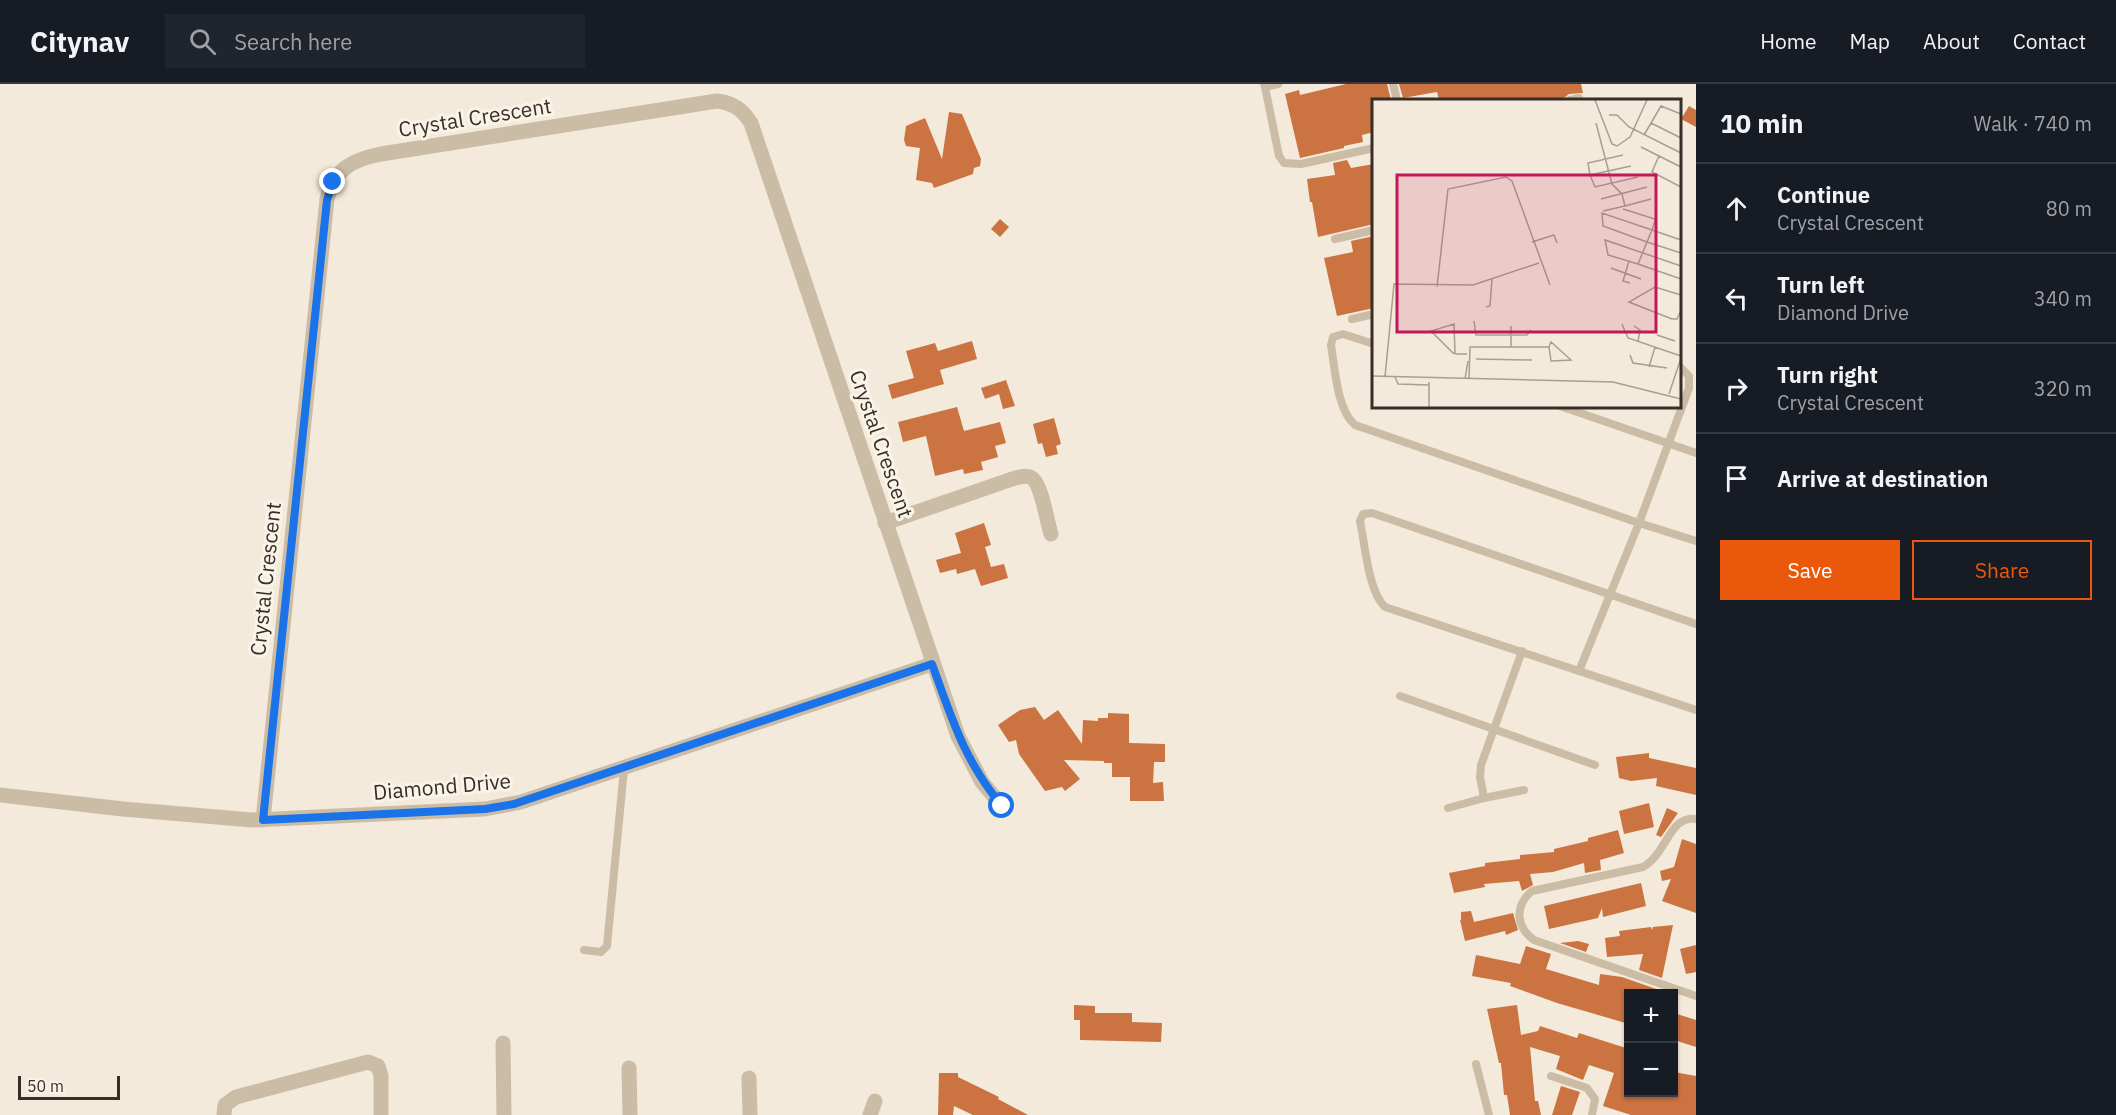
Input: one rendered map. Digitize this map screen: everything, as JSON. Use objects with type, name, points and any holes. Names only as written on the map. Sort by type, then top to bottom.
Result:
[{"type":"street","name":"Crystal Crescent","points":[[263,820],[327,200],[336,177],[355,162],[381,154],[708,102],[723,102],[739,108],[751,123],[958,736],[982,782],[1002,806]]},
{"type":"street","points":[[885,523],[1015,478],[1027,476],[1034,480],[1038,489],[1051,534]]},
{"type":"street","name":"Diamond Drive","points":[[3,795],[220,819],[263,820],[498,807],[521,802],[624,769],[932,664]]},
{"type":"street","points":[[503,1043],[504,1115]]},
{"type":"street","points":[[224,1115],[225,1105],[236,1097],[368,1062],[378,1066],[381,1076],[381,1115]]},
{"type":"street","points":[[629,1068],[630,1115]]},
{"type":"street","points":[[749,1078],[750,1115]]},
{"type":"lane","points":[[1278,84],[1264,86],[1279,156],[1284,163],[1301,164],[1372,148]]},
{"type":"lane","points":[[1393,84],[1397,99]]},
{"type":"lane","points":[[1574,99],[1579,98]]},
{"type":"lane","points":[[1335,239],[1372,230]]},
{"type":"lane","points":[[1352,319],[1372,314]]},
{"type":"lane","points":[[1372,343],[1342,334],[1333,337],[1330,345],[1343,407],[1347,418],[1355,425],[1696,541]]},
{"type":"lane","points":[[1579,671],[1639,523],[1693,377],[1681,368]]},
{"type":"lane","points":[[1566,408],[1696,453]]},
{"type":"lane","points":[[1696,624],[1608,596],[1372,513],[1363,514],[1360,521],[1373,588],[1379,601],[1385,607],[1696,710]]},
{"type":"lane","points":[[1484,798],[1480,777],[1481,765],[1522,651]]},
{"type":"lane","points":[[1400,696],[1595,765]]},
{"type":"lane","points":[[584,950],[601,952],[607,946],[624,769]]},
{"type":"lane","points":[[1448,808],[1524,790]]},
{"type":"lane","points":[[1696,819],[1682,820],[1675,825],[1659,854],[1643,867],[1532,891],[1524,898],[1520,915],[1521,925],[1526,934],[1534,940],[1696,996]]},
{"type":"lane","points":[[1476,1064],[1489,1115]]},
{"type":"lane","points":[[1551,1076],[1587,1088],[1595,1100],[1592,1115]]},
{"type":"building","points":[[1346,84],[1387,84],[1391,99],[1372,99],[1372,132],[1362,135],[1363,142],[1300,158],[1285,94],[1299,90],[1300,95]]},
{"type":"building","points":[[1399,84],[1581,84],[1583,93],[1569,94],[1558,99],[1439,99],[1437,92],[1403,98]]},
{"type":"building","points":[[1689,106],[1696,110],[1696,127],[1681,119]]},
{"type":"building","points":[[949,112],[962,114],[981,159],[980,166],[974,168],[973,174],[934,188],[932,183],[916,180],[920,148],[906,146],[904,140],[906,126],[925,118],[942,159]]},
{"type":"building","points":[[1347,160],[1351,168],[1372,164],[1372,224],[1318,237],[1307,179],[1335,175],[1333,163]]},
{"type":"building","points":[[1000,219],[1009,227],[1000,237],[991,229]]},
{"type":"building","points":[[1372,236],[1372,308],[1337,316],[1324,258],[1353,252],[1351,241]]},
{"type":"building","points":[[972,341],[977,359],[940,370],[944,384],[892,399],[888,385],[914,378],[906,351],[935,343],[938,351]]},
{"type":"building","points":[[1006,380],[1015,406],[1003,409],[999,394],[985,399],[981,388]]},
{"type":"building","points":[[957,407],[964,431],[1000,422],[1006,443],[995,446],[998,457],[981,462],[983,470],[964,474],[963,469],[935,476],[926,436],[903,442],[898,422]]},
{"type":"building","points":[[1054,418],[1061,444],[1056,446],[1058,454],[1046,457],[1042,443],[1038,444],[1033,424]]},
{"type":"building","points":[[984,523],[991,545],[985,547],[991,567],[1004,564],[1008,578],[981,586],[975,569],[957,574],[956,569],[940,573],[936,560],[961,553],[955,533]]},
{"type":"building","points":[[1035,707],[1044,720],[1058,710],[1082,744],[1083,720],[1098,721],[1098,718],[1108,718],[1108,713],[1129,714],[1129,743],[1165,744],[1165,762],[1154,762],[1153,783],[1163,782],[1164,801],[1130,801],[1130,777],[1112,777],[1112,763],[1104,763],[1104,761],[1064,760],[1080,779],[1065,791],[1062,787],[1045,791],[1019,754],[1016,740],[1009,742],[998,725],[1020,710]]},
{"type":"building","points":[[1649,753],[1649,758],[1696,768],[1696,795],[1656,786],[1657,778],[1631,781],[1619,778],[1616,757]]},
{"type":"building","points":[[1649,803],[1654,827],[1624,834],[1619,811]]},
{"type":"building","points":[[1667,808],[1678,813],[1661,837],[1656,835]]},
{"type":"building","points":[[1618,830],[1624,853],[1600,860],[1601,870],[1585,873],[1584,863],[1553,872],[1530,874],[1533,885],[1522,891],[1519,881],[1484,884],[1485,887],[1454,893],[1449,873],[1485,866],[1485,863],[1520,859],[1520,855],[1554,852],[1554,849],[1588,841],[1588,838]]},
{"type":"building","points":[[1682,839],[1696,844],[1696,913],[1662,901],[1671,879],[1662,881],[1660,871],[1674,867]]},
{"type":"building","points":[[1641,883],[1646,906],[1603,917],[1602,908],[1598,918],[1549,929],[1544,906]]},
{"type":"building","points":[[1471,911],[1474,922],[1513,913],[1518,930],[1506,935],[1505,931],[1465,941],[1460,920],[1461,912]]},
{"type":"building","points":[[1673,925],[1662,978],[1639,970],[1643,954],[1607,957],[1605,938],[1620,936],[1619,931],[1651,927],[1652,930],[1653,927]]},
{"type":"building","points":[[1578,941],[1589,944],[1586,952],[1560,943]]},
{"type":"building","points":[[1696,945],[1696,972],[1686,974],[1680,949]]},
{"type":"building","points":[[1526,946],[1551,954],[1546,969],[1599,985],[1600,974],[1622,977],[1656,989],[1624,989],[1624,1023],[1557,1003],[1510,986],[1511,983],[1472,976],[1476,955],[1520,964]]},
{"type":"building","points":[[1074,1005],[1095,1006],[1095,1013],[1132,1013],[1132,1022],[1162,1023],[1161,1042],[1080,1040],[1080,1020],[1074,1020]]},
{"type":"building","points":[[1517,1005],[1521,1035],[1538,1031],[1540,1026],[1577,1038],[1579,1033],[1624,1047],[1624,1097],[1678,1097],[1678,1073],[1696,1076],[1696,1115],[1631,1115],[1603,1106],[1614,1073],[1589,1065],[1583,1080],[1556,1069],[1560,1056],[1530,1047],[1535,1101],[1538,1101],[1541,1115],[1510,1115],[1507,1095],[1504,1095],[1501,1063],[1499,1063],[1487,1009]]},
{"type":"building","points":[[1678,1014],[1696,1020],[1696,1047],[1678,1041]]},
{"type":"building","points":[[939,1073],[958,1073],[958,1077],[999,1097],[998,1099],[1028,1115],[973,1115],[954,1106],[953,1115],[938,1115]]},
{"type":"building","points":[[1561,1086],[1580,1092],[1572,1115],[1552,1115]]},
{"type":"route","points":[[333,182],[327,200],[263,820],[485,809],[514,804],[932,664],[970,762],[982,782],[1002,806]]}]
